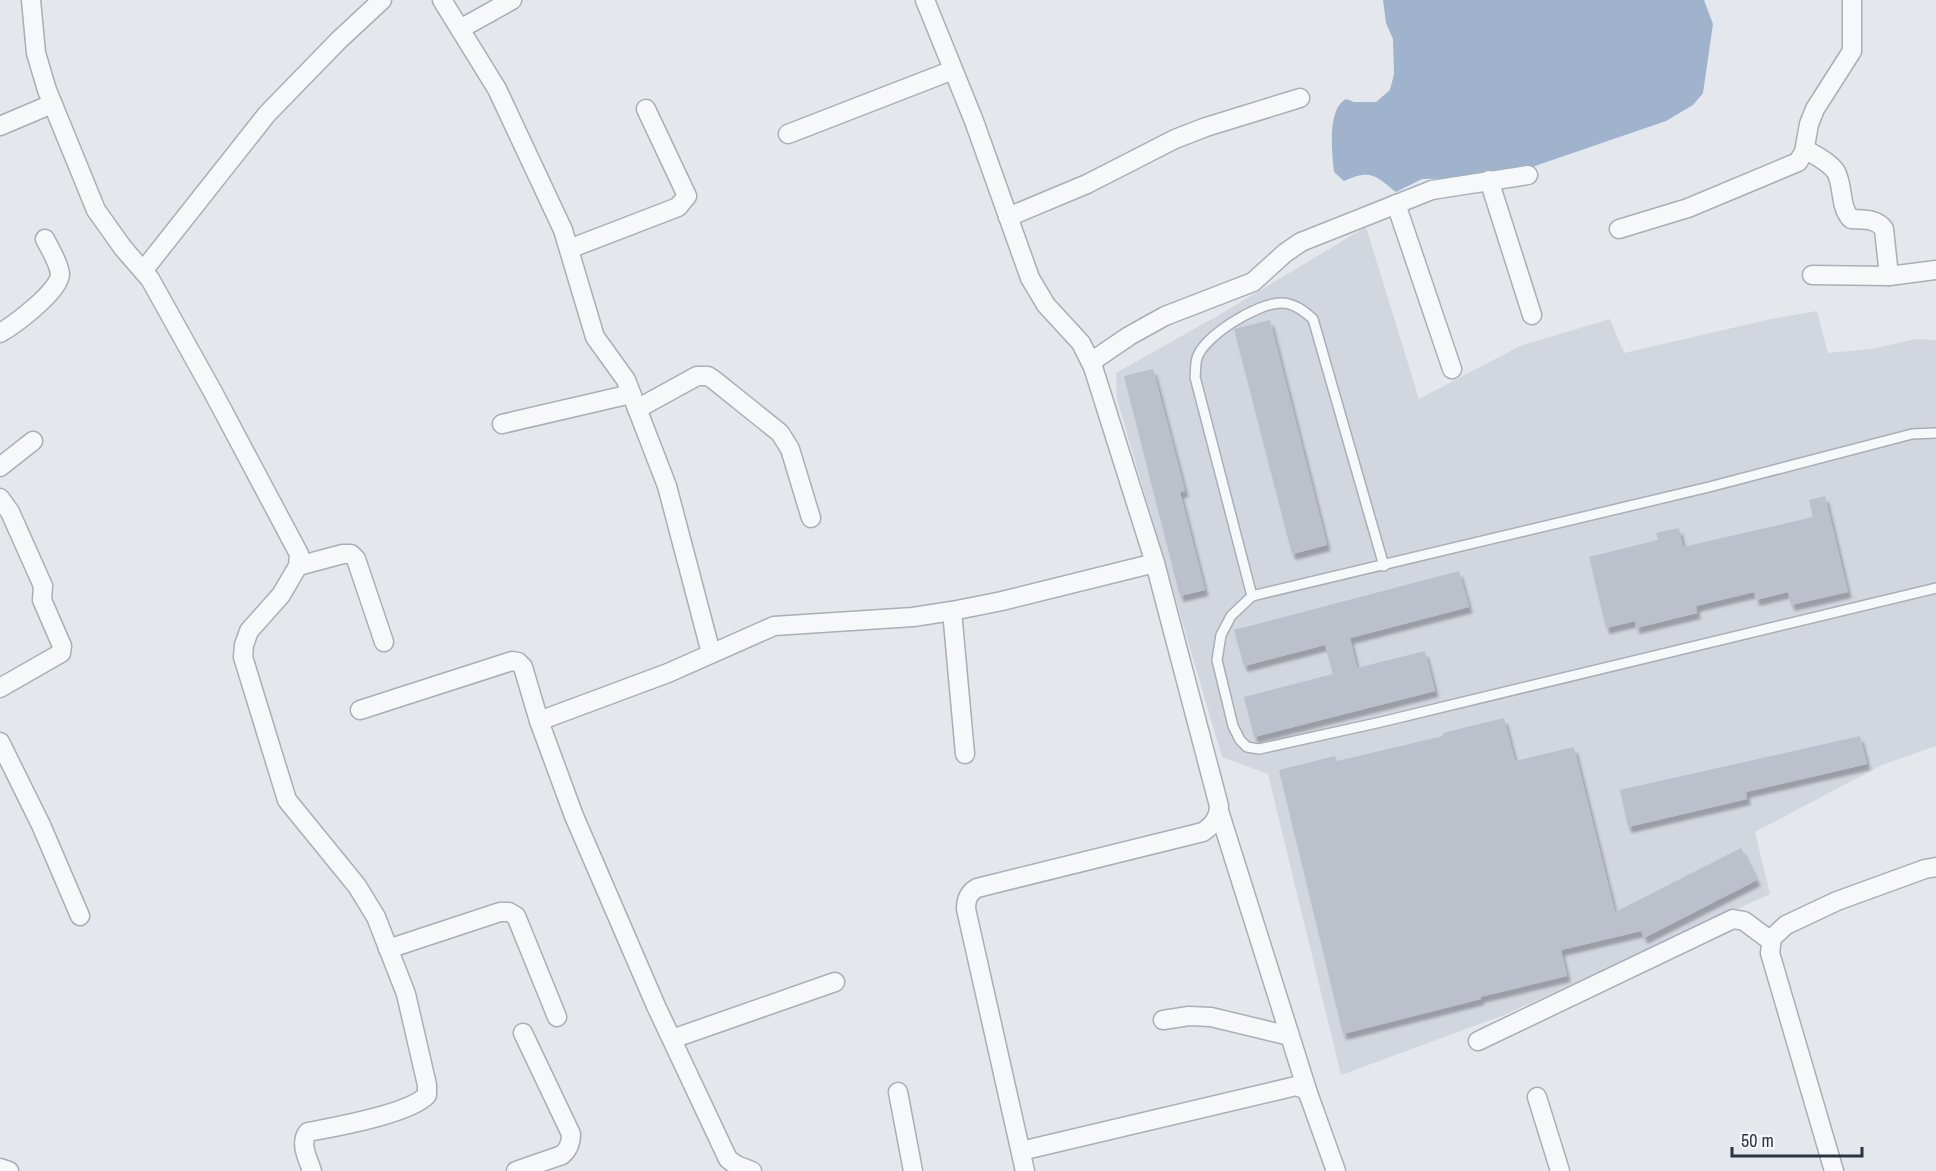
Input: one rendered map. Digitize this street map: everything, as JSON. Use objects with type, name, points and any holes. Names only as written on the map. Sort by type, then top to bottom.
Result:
[{"type":"street","points":[[31,0],[36,53],[52,104],[96,210],[123,248],[150,279],[299,554],[298,566],[281,595],[249,631],[243,657],[286,800],[357,886],[376,917],[406,994],[427,1085],[426,1095],[414,1105],[364,1120],[308,1132],[303,1144],[312,1171]]},
{"type":"street","points":[[143,271],[267,114],[339,40],[382,0]]},
{"type":"street","points":[[442,0],[497,89],[563,230],[596,338],[626,380],[667,486],[711,653]]},
{"type":"street","points":[[460,29],[512,0]]},
{"type":"street","points":[[925,0],[1037,292],[1081,343],[1091,362],[1155,563],[1188,681],[1219,811],[1308,1093],[1336,1171]]},
{"type":"street","points":[[1619,230],[1688,208],[1798,162],[1802,158],[1809,124],[1815,109],[1852,51],[1852,0]]},
{"type":"street","points":[[788,134],[953,70]]},
{"type":"street","points":[[1008,217],[1087,184],[1206,127],[1300,98]]},
{"type":"street","points":[[0,126],[52,104]]},
{"type":"street","points":[[569,249],[678,207],[687,196],[646,109]]},
{"type":"street","points":[[1805,148],[1837,173],[1845,210],[1851,219],[1876,221],[1884,229],[1888,276]]},
{"type":"street","points":[[1091,362],[1129,336],[1165,316],[1253,282],[1301,242],[1432,190],[1528,175]]},
{"type":"street","points":[[1489,180],[1532,315]]},
{"type":"street","points":[[1396,204],[1452,369]]},
{"type":"street","points":[[0,333],[16,324],[57,285],[60,272],[45,239]]},
{"type":"street","points":[[1812,275],[1888,276],[1936,270]]},
{"type":"street","points":[[502,424],[634,401],[696,376],[708,376],[785,439],[812,518]]},
{"type":"street","points":[[0,467],[33,441]]},
{"type":"street","points":[[0,498],[10,512],[43,586],[42,600],[62,646],[61,653],[0,688]]},
{"type":"street","points":[[298,566],[351,554],[356,559],[384,642]]},
{"type":"street","points":[[539,721],[668,673],[774,626],[913,617],[952,611],[1155,563]]},
{"type":"street","points":[[952,611],[965,754]]},
{"type":"street","points":[[360,710],[512,661],[518,662],[523,667],[539,721],[574,816],[672,1039],[728,1159],[752,1171]]},
{"type":"street","points":[[0,742],[41,825],[80,916]]},
{"type":"street","points":[[1025,1171],[966,909],[969,895],[977,888],[1203,832],[1215,822],[1219,811]]},
{"type":"street","points":[[1834,1171],[1770,953],[1771,941],[1786,925],[1836,901],[1936,867]]},
{"type":"street","points":[[388,949],[500,912],[509,912],[516,916],[557,1017]]},
{"type":"street","points":[[1478,1041],[1733,919],[1744,921],[1771,941]]},
{"type":"street","points":[[672,1039],[835,982]]},
{"type":"street","points":[[1163,1020],[1189,1016],[1211,1017],[1290,1036]]},
{"type":"street","points":[[516,1171],[562,1155],[571,1141],[571,1134],[523,1033]]},
{"type":"street","points":[[1021,1151],[1296,1086],[1308,1093]]},
{"type":"street","points":[[898,1092],[913,1171]]},
{"type":"street","points":[[1537,1097],[1560,1171]]},
{"type":"street","points":[[0,1168],[9,1171]]},
{"type":"lane","points":[[1252,596],[1195,377],[1197,358],[1205,344],[1224,328],[1250,312],[1280,303],[1300,308],[1313,320],[1384,566]]},
{"type":"lane","points":[[1936,433],[1912,434],[1709,487],[1252,596],[1232,616],[1221,635],[1217,660],[1233,726],[1240,740],[1247,747],[1259,748],[1381,722],[1936,588]]},
{"type":"shaded area","points":[[1366,227],[1419,399],[1520,346],[1610,319],[1624,353],[1771,319],[1817,311],[1828,353],[1871,349],[1916,339],[1936,340],[1936,746],[1882,765],[1755,832],[1770,894],[1504,1015],[1341,1075],[1268,774],[1222,757],[1117,399],[1116,373],[1219,315]]},
{"type":"water","points":[[1383,0],[1704,0],[1713,24],[1703,93],[1693,105],[1666,121],[1520,171],[1473,178],[1422,179],[1396,192],[1383,181],[1372,176],[1360,175],[1344,181],[1334,172],[1332,132],[1336,112],[1346,99],[1354,102],[1376,102],[1390,90],[1394,74],[1393,39],[1386,23]]},
{"type":"building","points":[[1270,320],[1327,545],[1292,554],[1234,329]]},
{"type":"building","points":[[1153,369],[1185,491],[1180,492],[1205,590],[1180,596],[1124,376]]},
{"type":"building","points":[[1825,496],[1848,592],[1791,605],[1788,592],[1756,600],[1754,592],[1696,606],[1697,613],[1636,628],[1635,621],[1606,628],[1589,557],[1658,540],[1656,533],[1679,528],[1683,547],[1813,517],[1809,500]]},
{"type":"building","points":[[1459,571],[1469,607],[1350,638],[1357,668],[1425,651],[1435,691],[1254,737],[1244,697],[1333,674],[1325,645],[1244,666],[1234,630]]},
{"type":"building","points":[[1504,718],[1515,761],[1574,747],[1615,912],[1741,848],[1757,880],[1644,938],[1641,931],[1561,950],[1567,976],[1343,1034],[1279,770],[1335,756],[1337,761],[1443,736],[1443,733]]},
{"type":"building","points":[[1860,736],[1867,764],[1746,792],[1747,799],[1628,827],[1620,790]]}]
